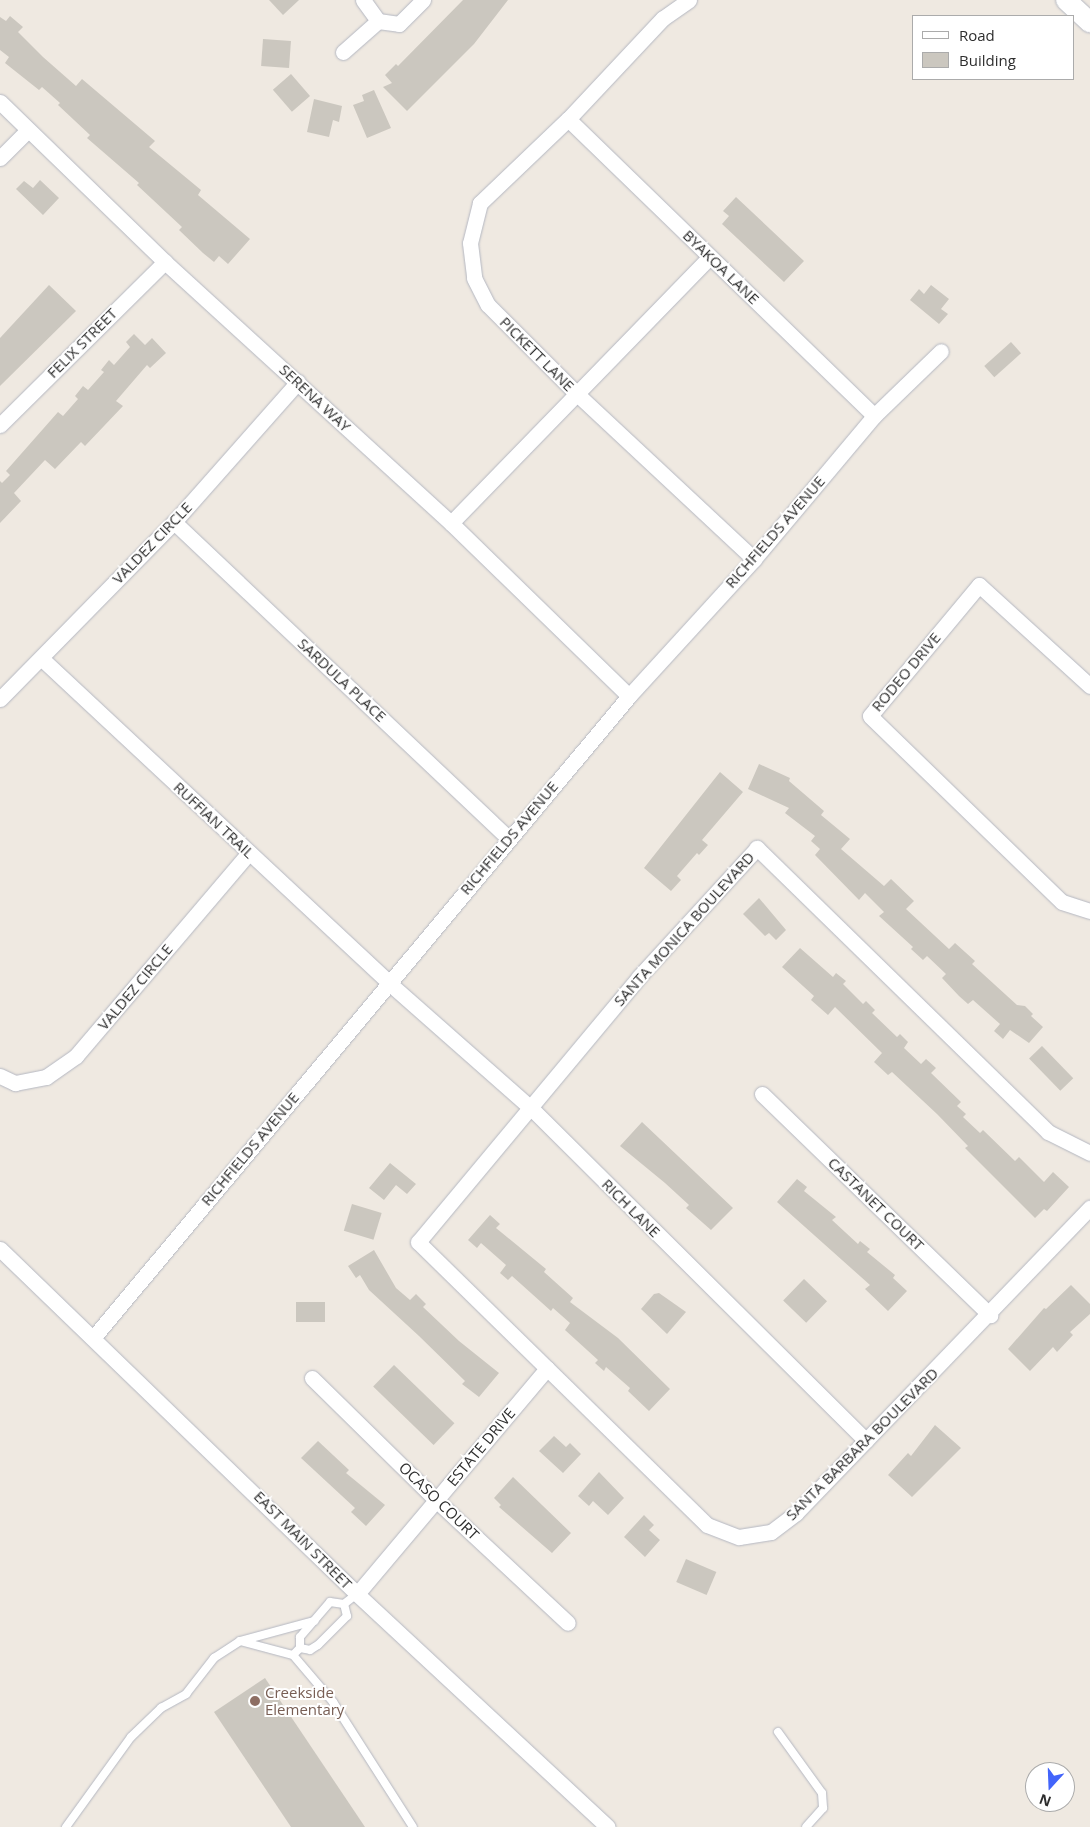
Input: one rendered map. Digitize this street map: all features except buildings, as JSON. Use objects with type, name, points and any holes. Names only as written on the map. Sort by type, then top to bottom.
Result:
[{"type":"street","points":[[363,0],[378,21],[400,24],[423,0]]},
{"type":"street","name":"PICKETT LANE","points":[[689,0],[663,18],[568,119],[480,203],[470,243],[474,278],[488,305],[577,394],[754,558]]},
{"type":"street","points":[[1066,0],[1090,22]]},
{"type":"street","points":[[343,52],[378,21]]},
{"type":"street","name":"SERENA WAY","points":[[0,102],[27,131],[165,262],[451,523],[629,696]]},
{"type":"street","name":"BYAKOA LANE","points":[[568,119],[874,416]]},
{"type":"street","points":[[0,158],[27,131]]},
{"type":"street","points":[[451,523],[710,257]]},
{"type":"street","name":"FELIX STREET","points":[[0,425],[165,262]]},
{"type":"street","name":"RICHFIELDS AVENUE","points":[[92,1338],[629,696],[754,558],[874,416],[941,352]]},
{"type":"street","name":"VALDEZ CIRCLE","points":[[0,699],[174,522],[298,382]]},
{"type":"street","name":"SARDULA PLACE","points":[[174,522],[509,839]]},
{"type":"street","name":"RODEO DRIVE","points":[[1090,686],[980,585],[870,716],[1062,902],[1090,911]]},
{"type":"street","name":"RUFFIAN TRAIL","points":[[41,658],[388,982]]},
{"type":"street","name":"SANTA MONICA BOULEVARD","points":[[418,1242],[639,977],[757,848],[1048,1132],[1090,1152]]},
{"type":"street","name":"VALDEZ CIRCLE","points":[[0,1076],[15,1083],[46,1077],[76,1056],[249,853]]},
{"type":"street","name":"RICH LANE","points":[[388,982],[531,1108],[866,1441]]},
{"type":"street","name":"CASTANET COURT","points":[[762,1094],[990,1315]]},
{"type":"street","name":"SANTA BARBARA BOULEVARD","points":[[418,1242],[706,1525],[739,1537],[771,1532],[796,1513],[990,1315],[1090,1208]]},
{"type":"street","name":"EAST MAIN STREET","points":[[0,1250],[358,1594],[608,1827]]},
{"type":"street","name":"ESTATE DRIVE","points":[[358,1594],[547,1368]]},
{"type":"street","name":"OCASO COURT","points":[[312,1378],[436,1500],[568,1623]]},
{"type":"lane","points":[[294,1655],[300,1648],[300,1637],[330,1602],[344,1604],[358,1594]]},
{"type":"lane","points":[[300,1648],[310,1650],[318,1645],[347,1616],[344,1604]]},
{"type":"lane","points":[[66,1827],[131,1737],[161,1708],[186,1694],[214,1658],[240,1641],[314,1621]]},
{"type":"lane","points":[[240,1641],[294,1655],[334,1702],[413,1827]]},
{"type":"lane","points":[[778,1732],[822,1793],[824,1808],[806,1827]]},
{"type":"place","name":"Creekside Elementary","points":[[255,1701]]}]
